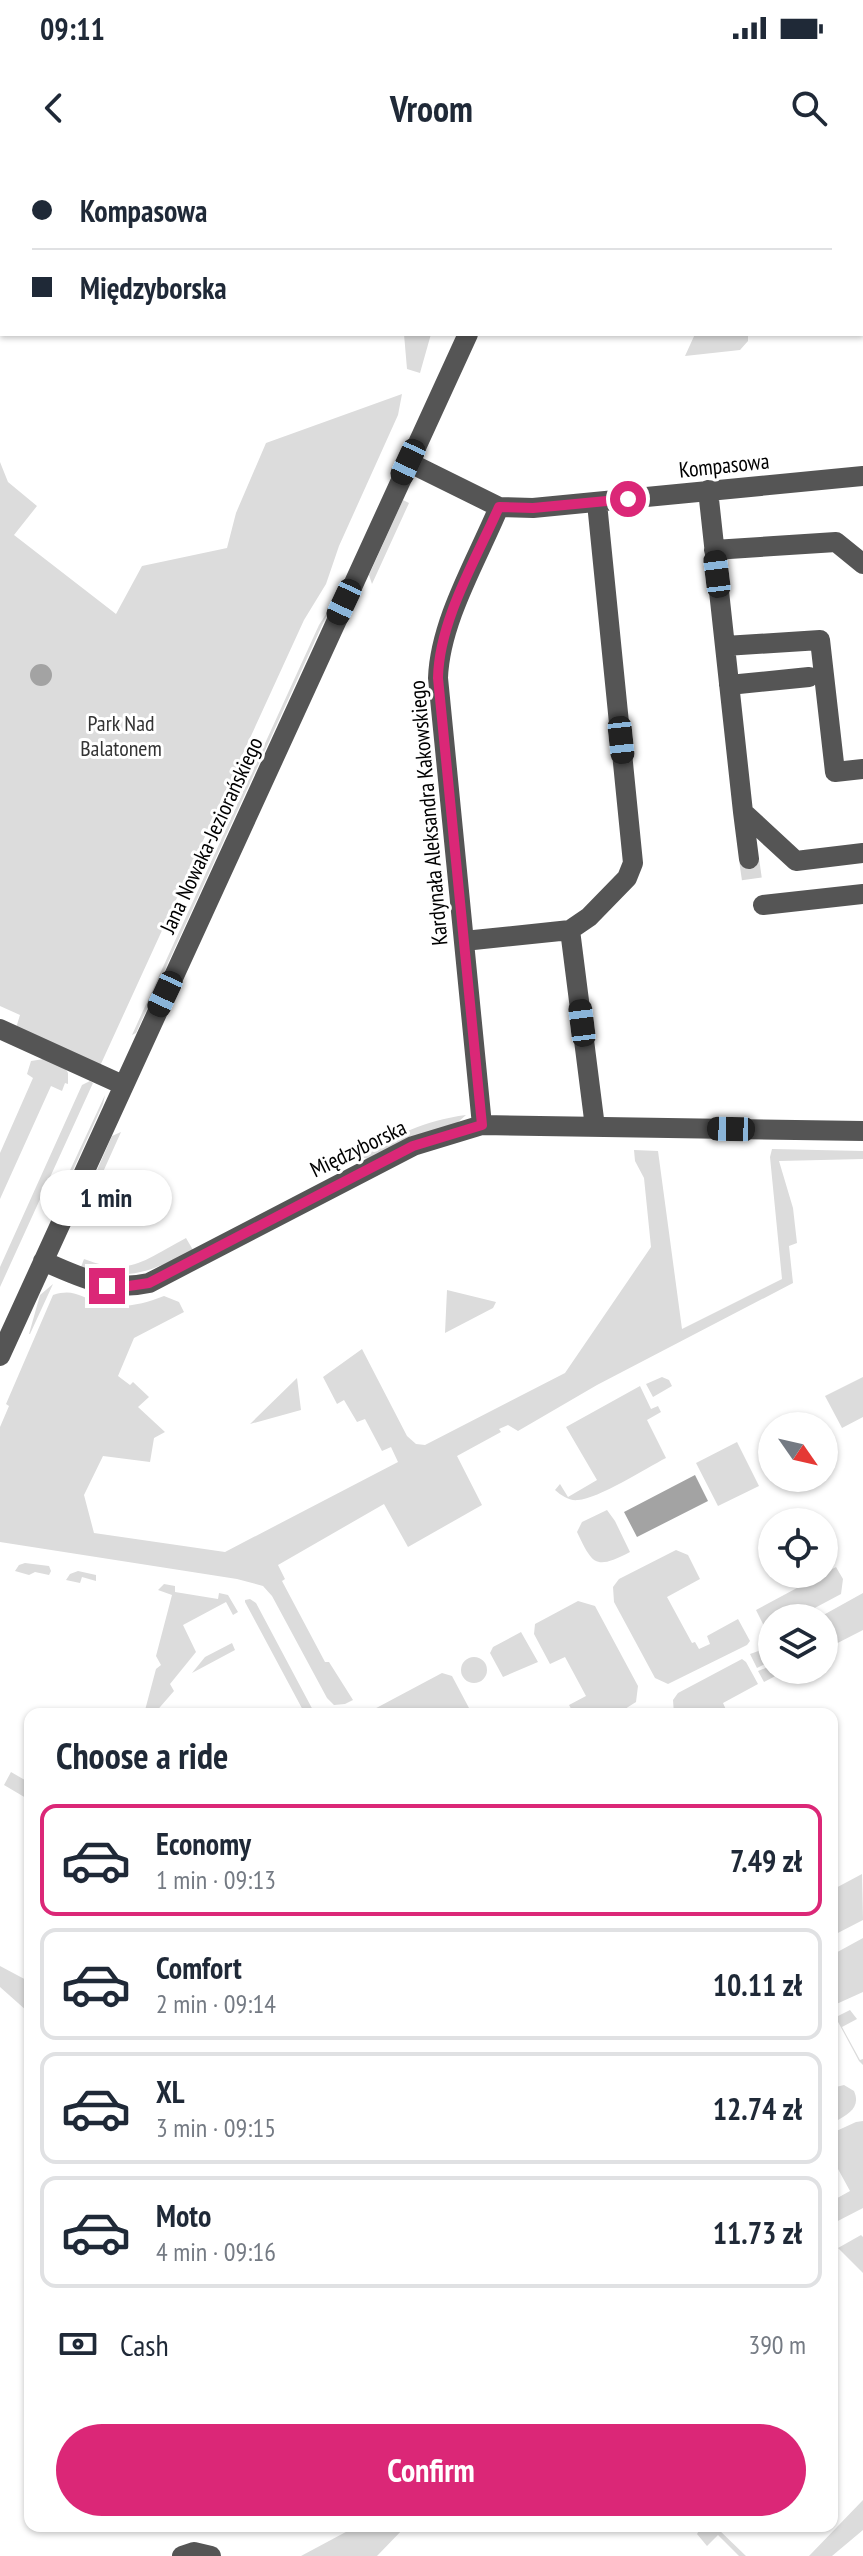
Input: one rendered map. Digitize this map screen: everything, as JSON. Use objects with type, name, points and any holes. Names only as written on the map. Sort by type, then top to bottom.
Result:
[{"type":"street","name":"Jana Nowaka-Jeziorańskiego","points":[[0,1356],[467,336]]},
{"type":"street","name":"Kompasowa","points":[[408,462],[499,507],[597,503],[863,476]]},
{"type":"street","points":[[708,490],[749,859]]},
{"type":"street","points":[[464,941],[570,930],[589,917],[627,878],[633,863],[597,503]]},
{"type":"street","name":"Kardynała Aleksandra Kakowskiego","points":[[482,1125],[438,665],[450,620],[499,507]]},
{"type":"street","points":[[714,550],[836,542],[863,564]]},
{"type":"street","points":[[725,646],[820,640],[835,772],[863,769]]},
{"type":"street","points":[[729,685],[809,677]]},
{"type":"street","points":[[743,812],[796,861],[863,853]]},
{"type":"street","points":[[763,905],[863,894]]},
{"type":"street","points":[[570,930],[595,1127]]},
{"type":"street","points":[[0,1029],[123,1085]]},
{"type":"street","name":"Międzyborska","points":[[43,1261],[107,1286],[149,1283],[413,1146],[482,1125],[863,1131]]},
{"type":"street","points":[[182,2556],[194,2552],[211,2556]]},
{"type":"green space","points":[[404,336],[430,336],[420,373],[407,369]]},
{"type":"green space","points":[[694,336],[748,336],[748,341],[740,350],[685,356]]},
{"type":"green space","name":"Park Nad Balatonem","points":[[402,394],[398,415],[339,546],[326,584],[304,620],[100,1066],[16,1028],[20,1015],[0,1006],[0,462],[8,482],[37,506],[14,535],[116,614],[142,566],[227,548],[236,513],[266,443]]},
{"type":"green space","points":[[403,500],[409,503],[372,584],[369,575]]},
{"type":"green space","points":[[330,608],[136,1033],[132,1035],[319,625]]},
{"type":"green space","points":[[44,1059],[65,1068],[68,1084],[65,1083],[62,1091],[51,1086],[0,1199],[0,1153],[33,1078],[27,1074],[31,1061]]},
{"type":"green space","points":[[90,1081],[93,1083],[0,1287],[0,1267],[82,1085]]},
{"type":"green space","points":[[105,1095],[55,1210],[52,1209]]},
{"type":"green space","points":[[466,1115],[457,1123],[410,1138],[367,1159],[356,1155],[423,1125]]},
{"type":"green space","points":[[121,1132],[81,1221],[76,1218],[112,1136]]},
{"type":"green space","points":[[772,1149],[863,1151],[863,1159],[779,1161],[793,1208],[797,1243],[789,1246],[793,1283],[597,1385],[518,1431],[508,1425],[457,1456],[482,1505],[408,1547],[384,1504],[278,1565],[285,1579],[282,1581],[325,1662],[329,1662],[353,1700],[334,1705],[327,1698],[272,1596],[263,1586],[237,1579],[0,1542],[0,1427],[9,1406],[6,1404],[53,1295],[73,1293],[102,1304],[118,1306],[164,1296],[179,1302],[184,1312],[134,1338],[118,1376],[130,1385],[133,1382],[149,1397],[138,1407],[165,1432],[154,1438],[150,1462],[103,1456],[84,1495],[94,1533],[225,1552],[398,1462],[391,1447],[382,1451],[365,1419],[357,1422],[344,1400],[337,1404],[323,1377],[362,1349],[407,1436],[416,1444],[425,1445],[565,1373],[651,1247],[644,1178],[635,1161],[634,1150],[658,1151],[682,1329],[782,1279],[770,1157]]},
{"type":"green space","points":[[186,1238],[193,1250],[152,1269],[113,1274],[81,1267],[84,1259],[114,1266],[137,1264]]},
{"type":"green space","points":[[53,1284],[30,1334],[29,1334],[40,1295]]},
{"type":"green space","points":[[447,1290],[496,1302],[493,1308],[445,1333]]},
{"type":"green space","points":[[662,1377],[669,1380],[672,1386],[653,1397],[646,1384]]},
{"type":"green space","points":[[863,1377],[863,1417],[842,1428],[838,1412],[834,1412],[825,1396]]},
{"type":"green space","points":[[297,1378],[301,1410],[250,1424]]},
{"type":"green space","points":[[640,1386],[651,1409],[658,1406],[661,1412],[647,1420],[666,1458],[587,1498],[572,1500],[560,1494],[555,1490],[560,1484],[568,1497],[597,1480],[566,1427]]},
{"type":"green space","points":[[737,1442],[758,1486],[718,1506],[696,1463]]},
{"type":"green space","points":[[607,1510],[630,1552],[602,1562],[596,1561],[587,1552],[577,1532],[582,1522]]},
{"type":"green space","points":[[676,1550],[688,1555],[700,1579],[667,1597],[692,1643],[695,1642],[699,1649],[710,1644],[707,1636],[738,1619],[750,1641],[668,1684],[655,1678],[614,1602],[613,1587],[619,1579]]},
{"type":"green space","points":[[25,1563],[49,1566],[51,1571],[49,1575],[35,1572],[29,1575],[15,1571]]},
{"type":"green space","points":[[838,1570],[843,1579],[841,1594],[822,1604],[767,1604],[797,1588],[838,1588]]},
{"type":"green space","points":[[78,1571],[96,1575],[96,1581],[82,1577],[80,1583],[66,1580]]},
{"type":"green space","points":[[164,1584],[175,1586],[175,1592],[218,1599],[219,1593],[228,1595],[238,1612],[233,1615],[226,1602],[183,1625],[196,1652],[170,1684],[174,1691],[159,1708],[146,1708],[156,1669],[161,1665],[156,1656],[172,1595],[158,1590]]},
{"type":"green space","points":[[863,1593],[863,1630],[838,1643],[838,1607]]},
{"type":"green space","points":[[245,1600],[256,1603],[312,1708],[302,1708]]},
{"type":"green space","points":[[578,1601],[595,1606],[638,1686],[636,1702],[626,1708],[571,1708],[569,1705],[586,1696],[565,1657],[550,1664],[534,1634],[535,1624]]},
{"type":"green space","points":[[521,1632],[538,1662],[503,1677],[490,1653],[493,1647]]},
{"type":"green space","points":[[232,1643],[235,1650],[192,1673],[205,1657]]},
{"type":"green space","points":[[758,1651],[758,1668],[757,1668],[750,1654]]},
{"type":"green space","points":[[474,1657],[483,1661],[487,1670],[483,1679],[474,1683],[465,1679],[461,1670],[465,1661]]},
{"type":"green space","points":[[742,1659],[758,1684],[723,1703],[725,1708],[674,1708],[673,1700],[678,1693]]},
{"type":"green space","points":[[442,1673],[452,1676],[469,1708],[376,1708]]},
{"type":"green space","points":[[11,1772],[24,1780],[24,1797],[4,1785]]},
{"type":"green space","points":[[862,1874],[863,1920],[838,1933],[838,1887]]},
{"type":"green space","points":[[863,1938],[863,1992],[838,2003],[838,1952]]},
{"type":"green space","points":[[0,1966],[24,1979],[24,2008],[0,1987]]},
{"type":"green space","points":[[850,2010],[857,2019],[842,2027],[860,2060],[863,2059],[863,2065],[859,2061],[838,2022],[838,2016]]},
{"type":"green space","points":[[844,2085],[854,2091],[856,2101],[849,2113],[838,2120],[838,2086]]},
{"type":"green space","points":[[863,2121],[863,2208],[838,2221],[838,2198],[850,2191],[838,2169],[838,2130]]},
{"type":"green space","points":[[861,2235],[863,2237],[863,2273],[838,2248]]},
{"type":"green space","points":[[863,2500],[863,2530],[832,2556],[809,2556],[832,2532],[838,2532],[838,2526]]},
{"type":"green space","points":[[346,2532],[400,2532],[377,2556],[301,2556]]},
{"type":"green space","points":[[721,2532],[746,2556],[739,2556],[718,2535],[707,2546],[697,2534]]},
{"type":"shaded area","points":[[41,664],[49,667],[52,675],[49,683],[41,686],[33,683],[30,675],[33,667]]},
{"type":"shaded area","points":[[695,1475],[708,1501],[637,1537],[624,1512]]},
{"type":"tunnel","points":[[749,859],[752,880]]},
{"type":"route","points":[[107,1286],[149,1283],[413,1146],[482,1125],[438,678],[440,650],[499,507],[533,508],[628,499]]}]
